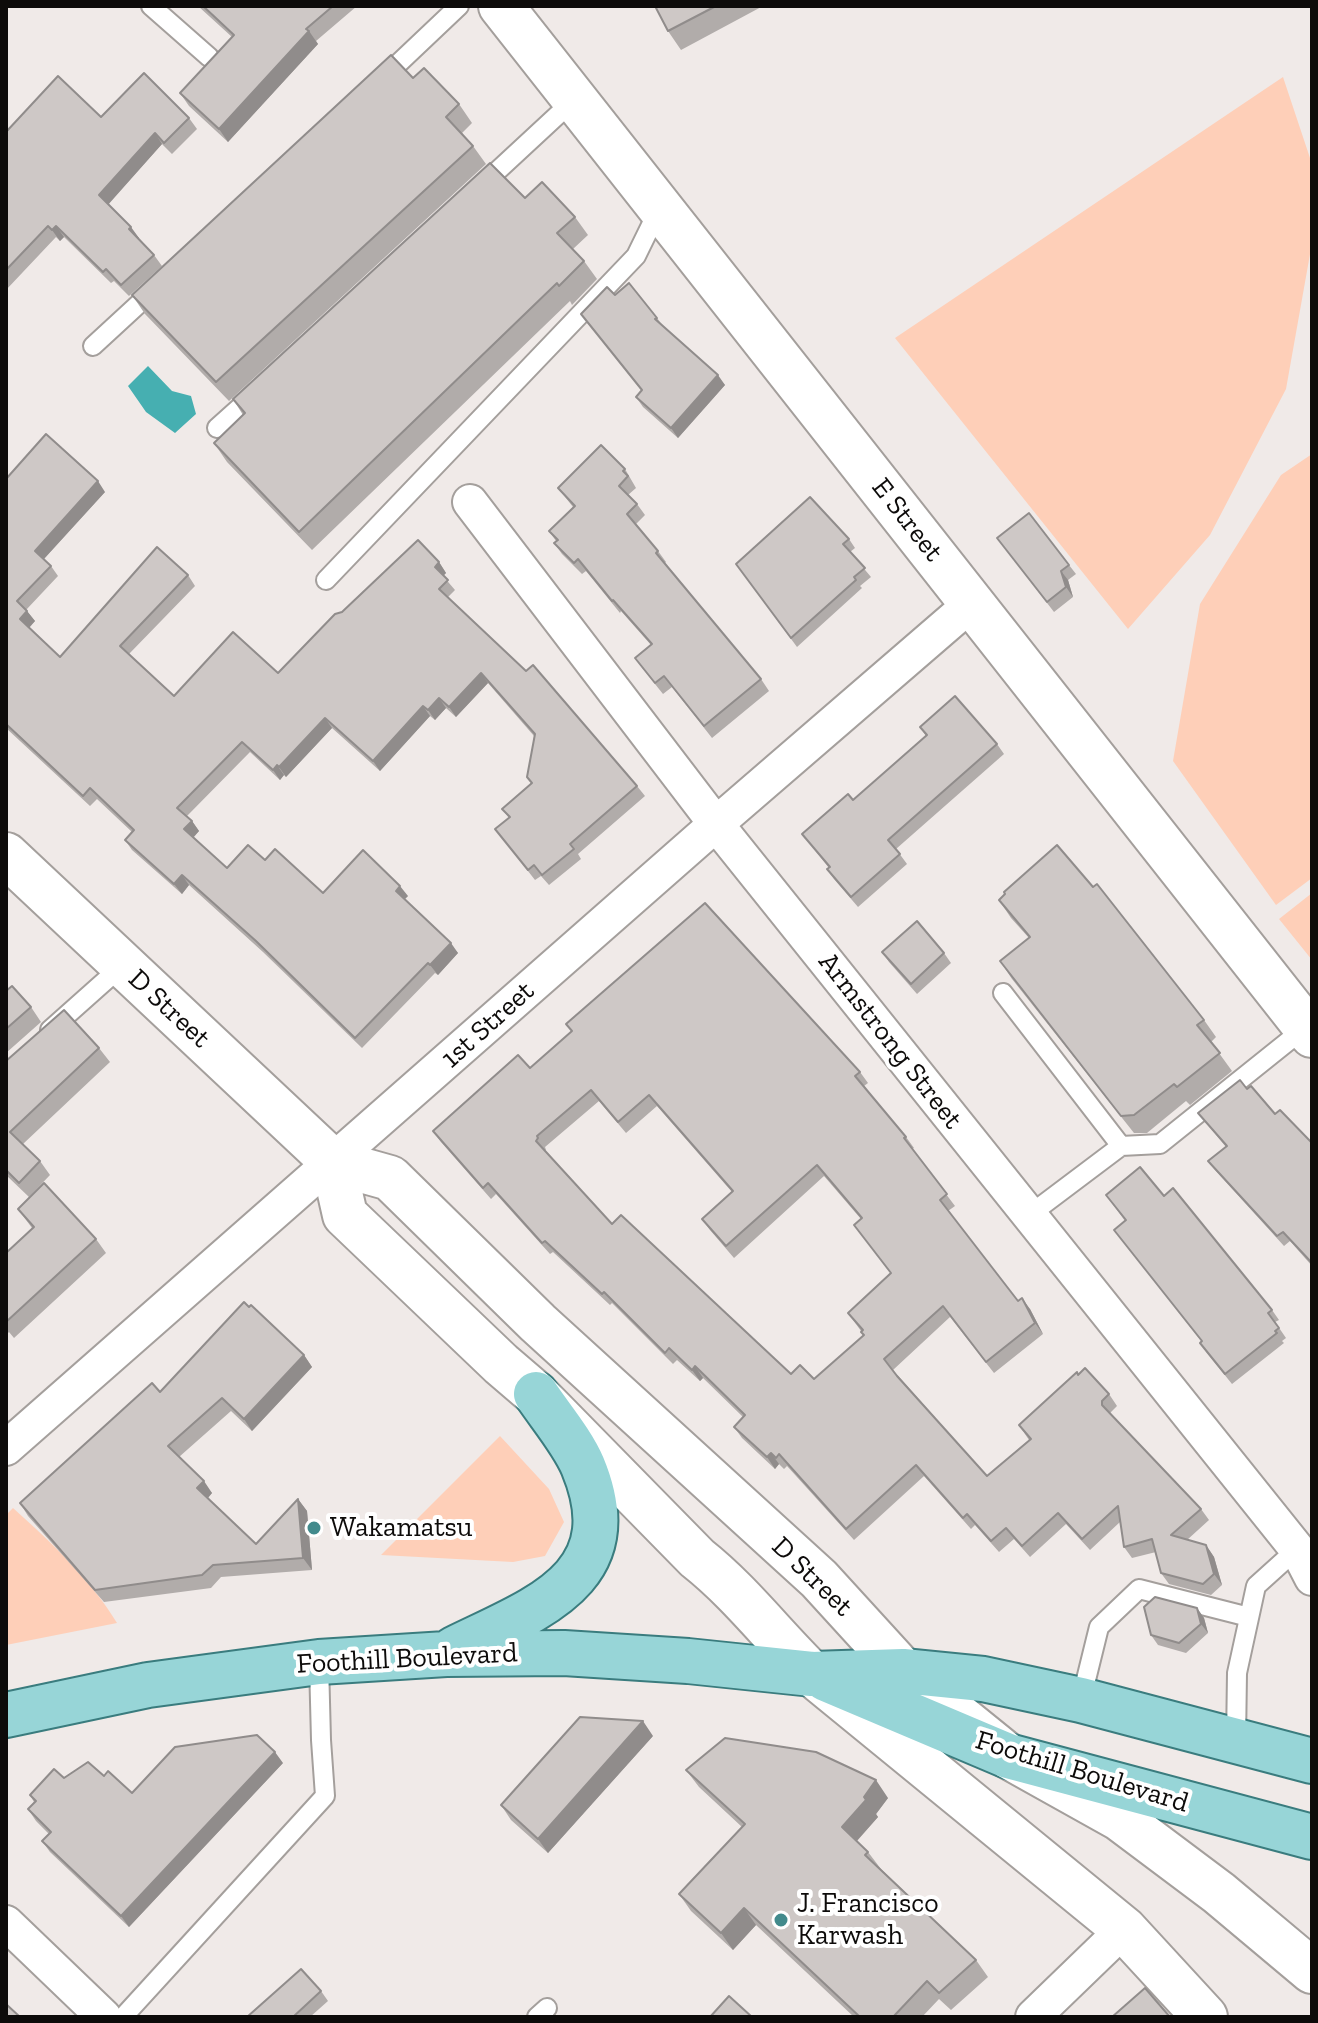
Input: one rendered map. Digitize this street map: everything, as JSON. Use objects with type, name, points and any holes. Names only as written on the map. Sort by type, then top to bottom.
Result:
[{"type":"main road","name":"E Street","points":[[501,6],[1309,1031]]},
{"type":"main road","name":"D Street","points":[[6,855],[333,1162],[390,1178],[538,1323],[819,1579],[903,1671],[1008,1756],[1119,1818],[1219,1893],[1312,1971]]},
{"type":"main road","points":[[333,1162],[345,1215],[536,1394],[697,1558],[717,1574],[812,1674],[1124,1929],[1205,2017]]},
{"type":"main road","points":[[446,1654],[547,1603],[565,1589],[585,1562],[592,1545],[595,1521],[582,1464],[536,1394]]},
{"type":"main road","name":"Foothill Boulevard","points":[[6,1715],[148,1685],[319,1662],[446,1654],[606,1655],[812,1674],[903,1671],[983,1679],[1081,1700],[1312,1761]]},
{"type":"main road","name":"Foothill Boulevard","points":[[812,1674],[1008,1756],[1312,1837]]},
{"type":"street","name":"Armstrong Street","points":[[470,502],[716,824],[1305,1564]]},
{"type":"street","name":"1st Street","points":[[6,1448],[972,603]]},
{"type":"street","points":[[6,1923],[104,2017]]},
{"type":"street","points":[[1033,2017],[1124,1929]]},
{"type":"lane","points":[[151,6],[209,57]]},
{"type":"lane","points":[[373,88],[459,6]]},
{"type":"lane","points":[[462,204],[576,98]]},
{"type":"lane","points":[[326,580],[636,256],[660,206]]},
{"type":"lane","points":[[93,346],[175,271]]},
{"type":"lane","points":[[217,428],[264,386]]},
{"type":"lane","points":[[41,1038],[123,965]]},
{"type":"lane","points":[[1003,993],[1121,1146]]},
{"type":"lane","points":[[1028,1216],[1121,1146],[1160,1144],[1309,1031]]},
{"type":"lane","points":[[1236,1741],[1237,1673],[1256,1586],[1305,1564]]},
{"type":"lane","points":[[1081,1700],[1099,1627],[1139,1589],[1249,1617]]},
{"type":"lane","points":[[123,2017],[325,1796],[319,1662]]},
{"type":"shaded area","points":[[1283,77],[1312,164],[1312,243],[1286,389],[1210,535],[1128,629],[895,338]]},
{"type":"shaded area","points":[[1312,454],[1312,878],[1276,905],[1173,761],[1200,604],[1281,475]]},
{"type":"shaded area","points":[[1312,893],[1312,960],[1279,919]]},
{"type":"shaded area","points":[[500,1436],[549,1489],[564,1522],[545,1556],[513,1562],[381,1555]]},
{"type":"shaded area","points":[[13,1508],[83,1577],[117,1623],[6,1645],[6,1515]]},
{"type":"water","points":[[148,366],[172,391],[191,396],[196,414],[175,433],[146,412],[128,386]]},
{"type":"building","points":[[203,6],[333,6],[306,29],[309,31],[219,129],[180,93],[234,35]]},
{"type":"building","points":[[655,6],[716,6],[668,31]]},
{"type":"building","points":[[391,55],[413,78],[424,68],[459,104],[446,117],[473,146],[216,382],[132,295]]},
{"type":"building","points":[[144,73],[189,118],[164,143],[155,133],[99,195],[154,255],[121,285],[106,269],[103,272],[56,226],[52,230],[48,226],[6,270],[6,132],[58,76],[101,117]]},
{"type":"building","points":[[490,163],[525,198],[542,182],[575,217],[557,233],[584,261],[559,286],[557,283],[299,532],[214,443],[245,413],[233,399]]},
{"type":"building","points":[[629,283],[655,319],[718,375],[671,428],[636,397],[642,390],[581,314],[607,287],[615,295]]},
{"type":"building","points":[[46,434],[98,481],[35,551],[51,566],[17,601],[27,611],[20,619],[60,657],[157,547],[188,575],[120,646],[174,696],[233,632],[278,673],[335,614],[342,612],[418,540],[439,562],[435,567],[448,580],[439,589],[526,671],[533,665],[637,786],[570,844],[574,849],[542,875],[534,865],[528,870],[495,829],[510,817],[502,809],[532,783],[527,777],[535,734],[481,673],[449,707],[439,698],[428,710],[423,706],[373,761],[325,718],[273,770],[242,742],[177,808],[192,821],[184,829],[227,868],[248,845],[265,860],[275,849],[323,893],[363,850],[400,886],[396,891],[451,943],[355,1038],[256,941],[182,875],[174,884],[125,840],[134,830],[90,788],[83,796],[6,724],[6,479]]},
{"type":"building","points":[[601,445],[628,476],[619,486],[637,504],[627,514],[761,679],[704,726],[664,676],[655,683],[635,658],[652,644],[578,559],[574,563],[554,543],[558,540],[549,531],[575,506],[558,488]]},
{"type":"building","points":[[810,497],[849,539],[843,544],[865,568],[854,577],[856,580],[791,638],[736,564]]},
{"type":"building","points":[[1029,513],[1069,565],[1061,571],[1066,587],[1047,602],[997,538]]},
{"type":"building","points":[[955,696],[997,744],[888,840],[900,854],[851,897],[802,834],[848,794],[853,800],[927,735],[920,727]]},
{"type":"building","points":[[1057,845],[1093,887],[1097,884],[1204,1020],[1197,1025],[1220,1053],[1177,1087],[1174,1084],[1134,1115],[1121,1116],[1000,961],[1030,937],[999,900]]},
{"type":"building","points":[[705,903],[860,1072],[855,1076],[906,1137],[947,1194],[940,1200],[1018,1301],[1022,1298],[1035,1323],[986,1362],[943,1306],[884,1359],[987,1476],[1031,1439],[1019,1425],[1085,1368],[1109,1394],[1102,1405],[1201,1509],[1171,1535],[1206,1545],[1214,1574],[1203,1584],[1161,1573],[1152,1539],[1124,1547],[1118,1506],[1082,1539],[1058,1513],[1022,1546],[1006,1528],[991,1541],[967,1514],[963,1518],[916,1465],[846,1529],[779,1454],[776,1458],[771,1453],[767,1457],[734,1427],[745,1415],[695,1366],[692,1370],[669,1348],[665,1353],[604,1292],[602,1294],[545,1241],[542,1243],[488,1183],[483,1188],[433,1131],[518,1055],[530,1068],[572,1031],[566,1024]],"holes":[[[591,1090],[618,1122],[649,1095],[733,1191],[702,1219],[726,1246],[817,1165],[862,1218],[854,1225],[891,1273],[848,1313],[864,1335],[814,1379],[800,1365],[791,1374],[621,1215],[612,1224],[536,1141],[537,1136]]]},
{"type":"building","points":[[917,921],[944,953],[911,984],[882,952]]},
{"type":"building","points":[[12,986],[31,1007],[6,1029],[6,991]]},
{"type":"building","points":[[64,1010],[99,1048],[10,1132],[40,1161],[19,1183],[6,1170],[6,1061]]},
{"type":"building","points":[[1240,1080],[1247,1089],[1251,1086],[1275,1114],[1280,1110],[1312,1143],[1312,1263],[1283,1232],[1277,1236],[1208,1161],[1227,1146],[1198,1113]]},
{"type":"building","points":[[1140,1167],[1164,1196],[1173,1188],[1272,1310],[1268,1313],[1279,1328],[1275,1331],[1277,1333],[1225,1374],[1114,1230],[1126,1220],[1106,1195]]},
{"type":"building","points":[[44,1183],[96,1239],[6,1322],[6,1253],[34,1227],[18,1209]]},
{"type":"building","points":[[244,1302],[304,1355],[244,1419],[222,1398],[168,1446],[204,1481],[197,1488],[256,1544],[298,1499],[303,1558],[213,1565],[202,1575],[95,1590],[20,1503],[152,1383],[160,1392]]},
{"type":"building","points":[[1155,1597],[1197,1608],[1201,1624],[1179,1643],[1151,1635],[1144,1607]]},
{"type":"building","points":[[580,1717],[643,1721],[538,1839],[501,1805]]},
{"type":"building","points":[[257,1735],[275,1752],[121,1916],[42,1841],[51,1832],[28,1809],[36,1801],[30,1795],[54,1769],[64,1778],[88,1762],[104,1776],[108,1771],[132,1793],[175,1747]]},
{"type":"building","points":[[725,1738],[816,1752],[876,1780],[864,1797],[866,1800],[842,1827],[868,1852],[865,1855],[976,1960],[939,1993],[927,1981],[893,2017],[860,2017],[744,1908],[721,1933],[679,1894],[745,1824],[686,1770]]},
{"type":"building","points":[[301,1969],[321,1991],[293,2017],[247,2017]]},
{"type":"building","points":[[1145,1988],[1170,2017],[1112,2017]]},
{"type":"building","points":[[729,1996],[752,2017],[710,2017]]},
{"type":"building","points":[[6,2004],[20,2017],[6,2017]]},
{"type":"place","name":"Wakamatsu","points":[[314,1528]]},
{"type":"place","name":"J. Francisco Karwash","points":[[781,1920]]}]
